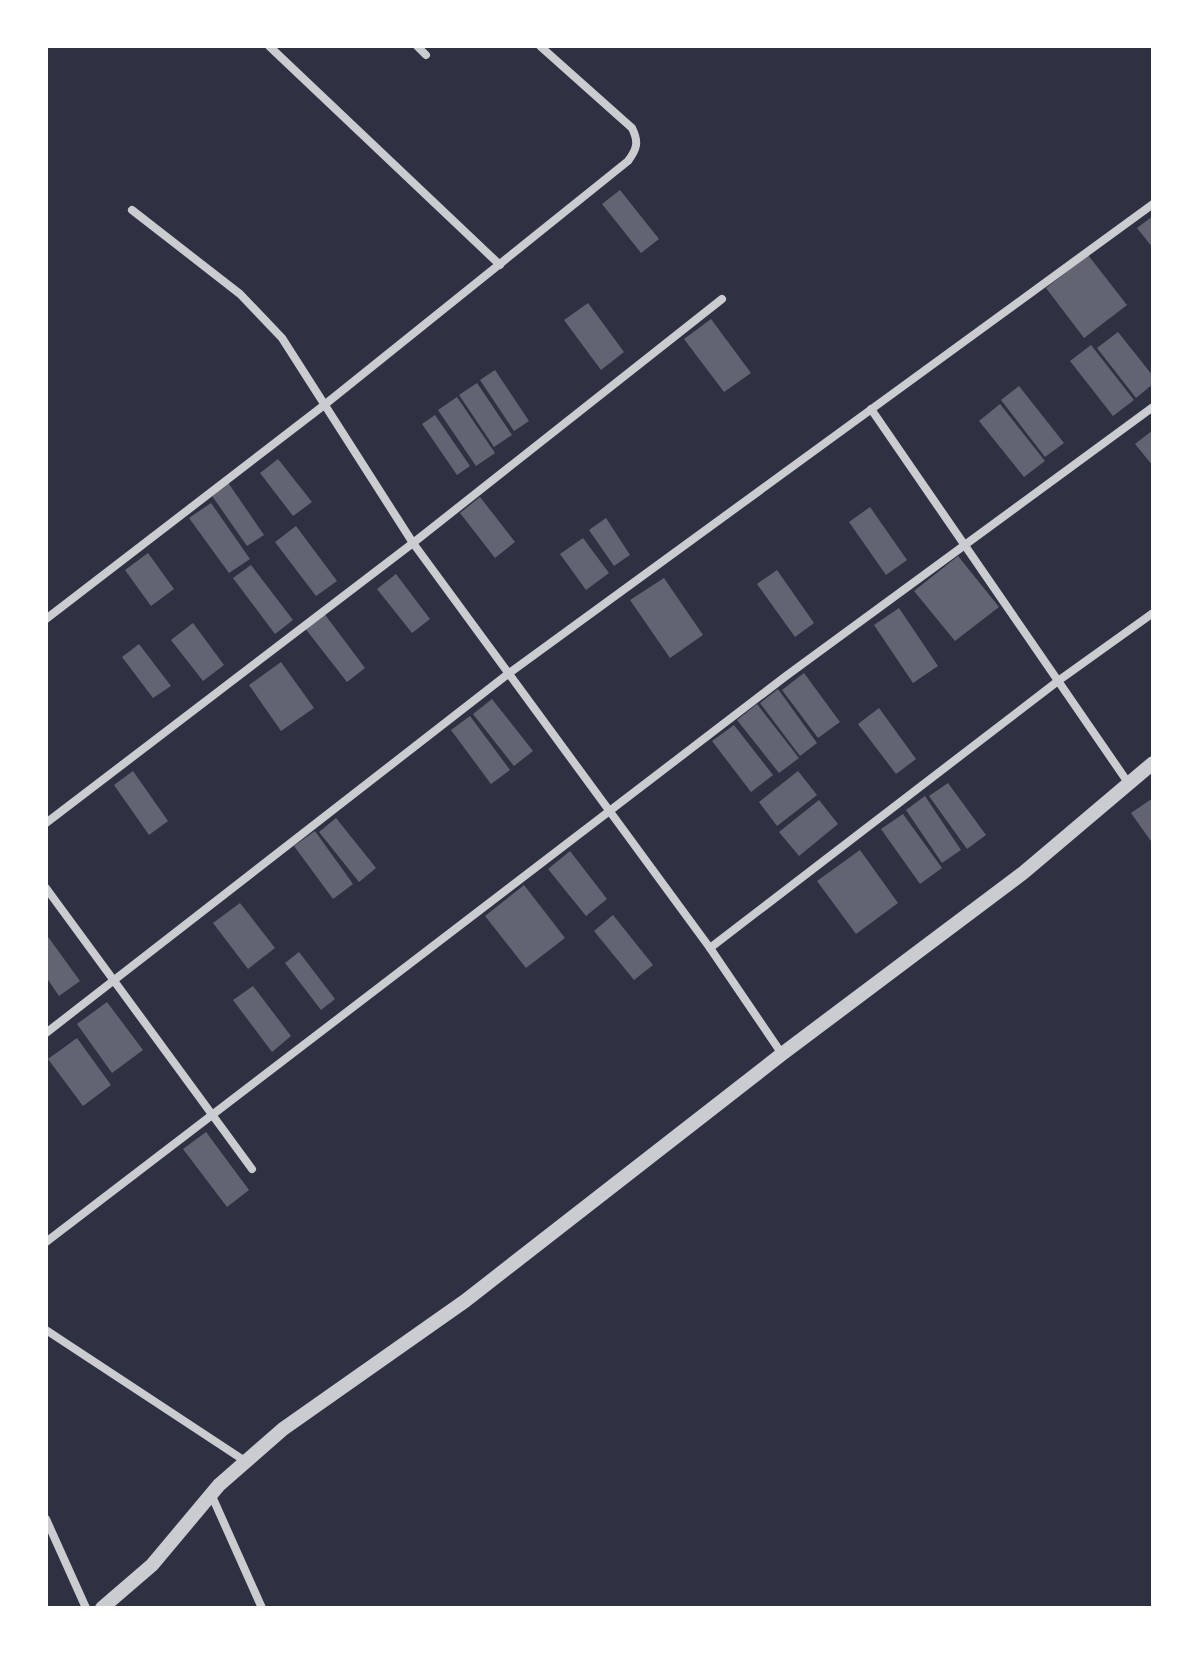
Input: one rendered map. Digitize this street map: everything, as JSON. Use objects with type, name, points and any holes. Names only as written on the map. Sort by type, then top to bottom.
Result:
[{"type":"street","points":[[269,46],[500,265]]},
{"type":"street","points":[[417,46],[426,55]]},
{"type":"street","points":[[46,619],[323,406],[500,265],[635,152],[637,139],[632,128],[540,46]]},
{"type":"street","points":[[46,1033],[508,674],[1153,204]]},
{"type":"street","points":[[132,210],[240,294],[282,338],[413,543],[710,948],[782,1054]]},
{"type":"street","points":[[46,823],[413,543],[722,299]]},
{"type":"street","points":[[46,1242],[608,811],[961,545],[1153,407]]},
{"type":"street","points":[[871,409],[961,545],[1129,784]]},
{"type":"street","points":[[710,948],[1058,681],[1153,613]]},
{"type":"street","points":[[106,1607],[152,1565],[211,1494],[283,1429],[477,1292],[782,1054],[1023,873],[1153,763]]},
{"type":"street","points":[[46,888],[252,1169]]},
{"type":"street","points":[[46,1330],[245,1461]]},
{"type":"street","points":[[211,1494],[262,1608]]},
{"type":"street","points":[[46,1519],[86,1608]]},
{"type":"building","points":[[620,190],[659,239],[641,253],[602,204]]},
{"type":"building","points":[[1153,216],[1153,248],[1137,228]]},
{"type":"building","points":[[1088,255],[1127,305],[1084,338],[1046,288]]},
{"type":"building","points":[[588,303],[624,352],[601,370],[564,320]]},
{"type":"building","points":[[711,319],[751,373],[724,392],[684,339]]},
{"type":"building","points":[[1118,332],[1153,376],[1153,384],[1136,398],[1097,348]]},
{"type":"building","points":[[1091,345],[1134,400],[1113,416],[1070,361]]},
{"type":"building","points":[[495,370],[529,421],[514,431],[480,380]]},
{"type":"building","points":[[477,383],[512,435],[494,447],[459,395]]},
{"type":"building","points":[[1019,386],[1064,443],[1045,457],[1001,400]]},
{"type":"building","points":[[457,397],[495,453],[476,466],[438,410]]},
{"type":"building","points":[[1000,404],[1045,461],[1024,477],[979,421]]},
{"type":"building","points":[[435,415],[470,466],[457,475],[422,424]]},
{"type":"building","points":[[1153,430],[1153,466],[1135,444]]},
{"type":"building","points":[[278,459],[312,502],[293,516],[260,473]]},
{"type":"building","points":[[227,481],[264,535],[247,546],[210,493]]},
{"type":"building","points":[[480,497],[515,542],[495,558],[460,513]]},
{"type":"building","points":[[211,503],[250,559],[229,573],[189,518]]},
{"type":"building","points":[[870,507],[907,560],[886,575],[849,522]]},
{"type":"building","points":[[606,518],[630,555],[614,566],[589,530]]},
{"type":"building","points":[[296,526],[337,581],[316,596],[275,542]]},
{"type":"building","points":[[583,538],[609,573],[586,590],[560,554]]},
{"type":"building","points":[[148,553],[174,589],[151,606],[125,570]]},
{"type":"building","points":[[958,556],[999,607],[955,641],[914,591]]},
{"type":"building","points":[[251,565],[293,620],[275,634],[233,578]]},
{"type":"building","points":[[777,570],[814,623],[795,637],[757,584]]},
{"type":"building","points":[[396,574],[430,619],[412,633],[377,589]]},
{"type":"building","points":[[664,578],[703,635],[670,658],[630,600]]},
{"type":"building","points":[[899,608],[938,666],[913,683],[874,625]]},
{"type":"building","points":[[323,612],[365,668],[347,682],[304,627]]},
{"type":"building","points":[[193,623],[224,665],[203,681],[171,640]]},
{"type":"building","points":[[139,644],[171,686],[153,698],[122,657]]},
{"type":"building","points":[[281,662],[314,708],[281,731],[249,685]]},
{"type":"building","points":[[804,673],[840,722],[818,738],[782,690]]},
{"type":"building","points":[[778,689],[817,743],[800,756],[760,703]]},
{"type":"building","points":[[492,699],[533,751],[514,766],[473,714]]},
{"type":"building","points":[[757,704],[799,758],[779,773],[737,720]]},
{"type":"building","points":[[879,708],[916,759],[896,774],[858,724]]},
{"type":"building","points":[[470,716],[510,770],[491,784],[451,730]]},
{"type":"building","points":[[734,725],[773,775],[751,792],[712,741]]},
{"type":"building","points":[[133,771],[168,821],[149,835],[114,785]]},
{"type":"building","points":[[798,771],[817,795],[777,826],[759,802]]},
{"type":"building","points":[[948,783],[986,835],[967,849],[929,796]]},
{"type":"building","points":[[925,796],[961,850],[942,863],[906,810]]},
{"type":"building","points":[[1153,798],[1153,844],[1131,813]]},
{"type":"building","points":[[819,800],[838,824],[799,856],[779,832]]},
{"type":"building","points":[[903,814],[942,868],[920,884],[881,829]]},
{"type":"building","points":[[336,818],[376,868],[359,882],[319,832]]},
{"type":"building","points":[[315,831],[353,884],[333,899],[294,846]]},
{"type":"building","points":[[860,850],[898,903],[856,934],[817,881]]},
{"type":"building","points":[[570,851],[607,899],[586,916],[548,869]]},
{"type":"building","points":[[524,885],[565,938],[526,968],[485,916]]},
{"type":"building","points":[[240,903],[275,948],[248,969],[213,923]]},
{"type":"building","points":[[613,915],[653,965],[634,980],[594,931]]},
{"type":"building","points":[[46,934],[80,981],[59,996],[46,977]]},
{"type":"building","points":[[299,952],[335,999],[321,1010],[285,963]]},
{"type":"building","points":[[253,986],[291,1036],[272,1052],[233,1000]]},
{"type":"building","points":[[107,1002],[143,1050],[112,1073],[77,1024]]},
{"type":"building","points":[[77,1038],[111,1085],[83,1106],[48,1059]]},
{"type":"building","points":[[206,1132],[249,1190],[227,1207],[183,1149]]}]
